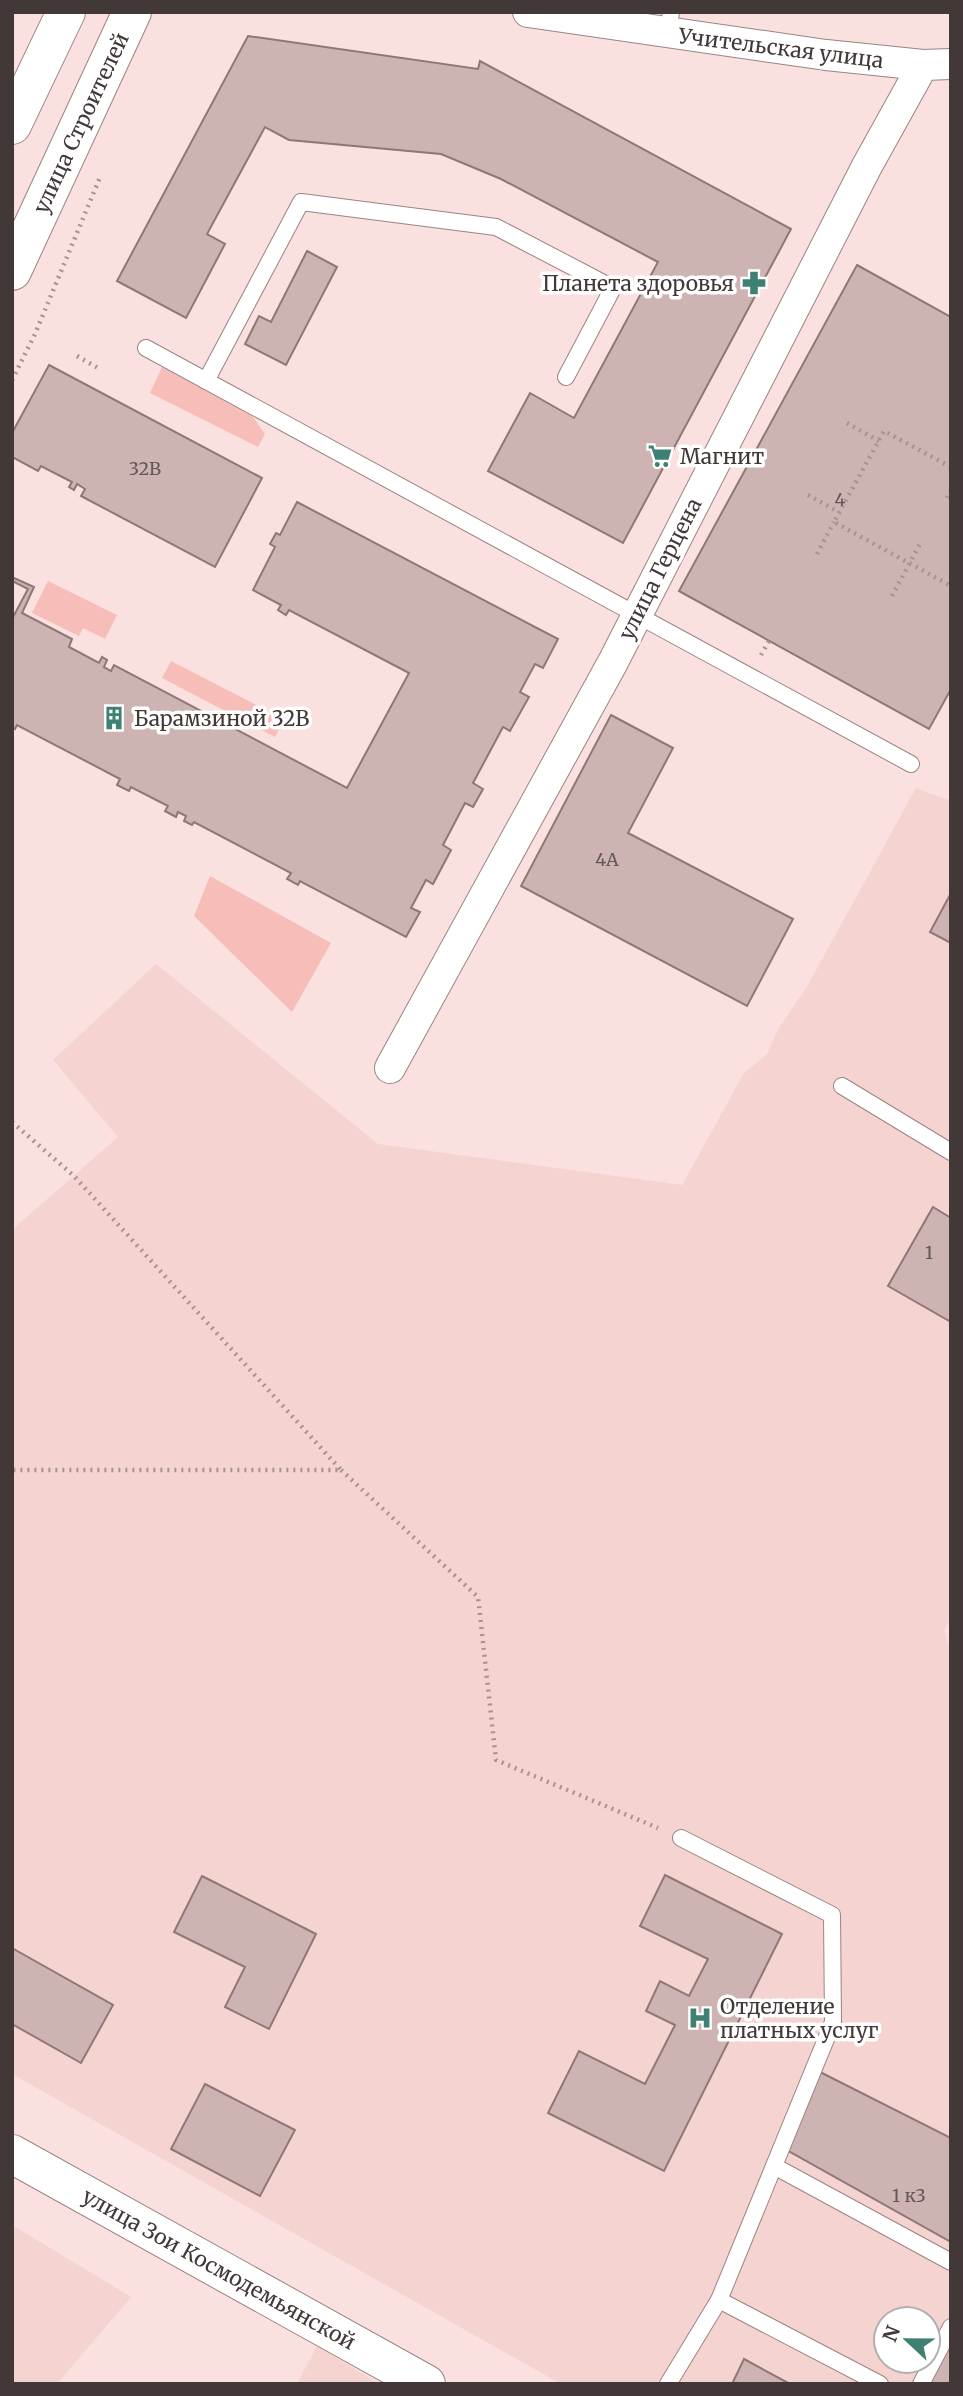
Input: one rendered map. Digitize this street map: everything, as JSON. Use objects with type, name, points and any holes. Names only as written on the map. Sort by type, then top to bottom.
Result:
[{"type":"main road","points":[[12,125],[65,12]]},
{"type":"main road","name":"улица Строителей","points":[[12,271],[132,12]]},
{"type":"main road","name":"улица Зои Космодемьянской","points":[[12,2154],[426,2384]]},
{"type":"street","name":"Учительская улица","points":[[528,12],[670,23],[826,55],[937,65]]},
{"type":"street","name":"улица Герцена","points":[[390,1068],[636,615],[867,166],[937,65]]},
{"type":"lane","points":[[206,381],[301,202],[496,227],[613,288],[566,377]]},
{"type":"lane","points":[[146,348],[911,764]]},
{"type":"lane","points":[[842,1086],[951,1152]]},
{"type":"lane","points":[[668,2384],[719,2300],[833,2022],[832,1915],[681,1838]]},
{"type":"lane","points":[[774,2166],[951,2262]]},
{"type":"lane","points":[[719,2300],[880,2384]]},
{"type":"lane","points":[[921,2384],[951,2327]]},
{"type":"path","points":[[12,380],[35,334],[104,167]]},
{"type":"path","points":[[77,356],[97,368]]},
{"type":"path","points":[[847,423],[878,441]]},
{"type":"path","points":[[817,554],[884,431],[951,467]]},
{"type":"path","points":[[947,498],[951,490]]},
{"type":"path","points":[[808,495],[839,512]]},
{"type":"path","points":[[834,522],[951,586]]},
{"type":"path","points":[[892,596],[921,542]]},
{"type":"path","points":[[12,1122],[74,1176],[341,1470],[478,1597],[496,1760],[681,1838]]},
{"type":"path","points":[[12,1470],[341,1470]]},
{"type":"shaded area","points":[[162,367],[251,414],[265,434],[258,447],[150,393]]},
{"type":"shaded area","points":[[48,581],[117,615],[105,639],[83,628],[79,636],[32,613]]},
{"type":"shaded area","points":[[171,661],[284,719],[275,737],[162,678]]},
{"type":"shaded area","points":[[916,788],[951,801],[951,1618],[944,1630],[951,1654],[951,2384],[561,2384],[12,2074],[12,1230],[118,1137],[53,1060],[156,964],[378,1144],[682,1185],[744,1073],[767,1054],[779,1028],[808,985]]},
{"type":"shaded area","points":[[210,876],[331,943],[292,1012],[194,916]]},
{"type":"shaded area","points":[[12,2225],[131,2297],[57,2384],[12,2384]]},
{"type":"shaded area","points":[[317,2346],[379,2384],[297,2384]]},
{"type":"building","points":[[248,36],[478,69],[480,61],[791,229],[623,543],[488,471],[530,393],[574,418],[658,262],[501,179],[441,154],[289,140],[265,127],[207,234],[225,244],[186,318],[117,281]]},
{"type":"building","points":[[307,251],[337,267],[286,365],[245,344],[259,316],[271,322]]},
{"type":"building","points":[[857,265],[951,317],[951,689],[929,729],[679,591]]},
{"type":"building","points":[[49,365],[262,478],[215,567],[81,496],[85,489],[77,484],[74,490],[69,487],[72,482],[41,466],[38,471],[12,457],[12,433]]},
{"type":"building","name":"Барамзиной 32В","points":[[297,502],[558,639],[543,668],[535,664],[520,692],[529,697],[510,731],[503,727],[473,783],[483,789],[473,807],[465,803],[443,845],[451,850],[433,884],[426,880],[411,908],[420,912],[406,937],[300,881],[298,885],[287,879],[291,873],[194,822],[192,825],[184,821],[186,816],[178,812],[176,817],[165,811],[168,806],[131,787],[129,791],[117,785],[120,779],[17,725],[15,729],[12,727],[12,619],[28,589],[12,581],[12,577],[34,587],[22,613],[72,639],[69,647],[99,663],[102,657],[107,660],[104,667],[111,671],[114,665],[347,788],[409,673],[289,610],[286,615],[278,610],[281,605],[253,590],[275,547],[270,544],[276,533],[280,535]]},
{"type":"building","points":[[611,715],[673,748],[628,833],[793,919],[747,1006],[521,886]]},
{"type":"building","points":[[951,893],[951,943],[930,932]]},
{"type":"building","points":[[933,1207],[951,1218],[951,1322],[888,1286]]},
{"type":"building","name":"Отделение платных услуг","points":[[665,1875],[782,1934],[664,2171],[548,2113],[579,2051],[645,2084],[675,2025],[646,2011],[660,1981],[689,1996],[708,1959],[640,1926]]},
{"type":"building","points":[[202,1876],[316,1934],[269,2029],[225,2007],[245,1967],[174,1932]]},
{"type":"building","points":[[12,1948],[113,2005],[81,2063],[12,2024]]},
{"type":"building","points":[[818,2071],[951,2138],[951,2242],[785,2149]]},
{"type":"building","points":[[205,2084],[295,2130],[260,2196],[171,2149]]},
{"type":"building","points":[[951,2339],[951,2384],[928,2384],[933,2375],[942,2375],[942,2357]]},
{"type":"building","points":[[744,2359],[790,2384],[732,2384]]},
{"type":"place","name":"Планета здоровья","points":[[754,283]]},
{"type":"place","name":"Магнит","points":[[660,456]]},
{"type":"place","name":"Барамзиной 32В","points":[[114,718]]},
{"type":"place","name":"Отделение платных услуг","points":[[700,2018]]}]
